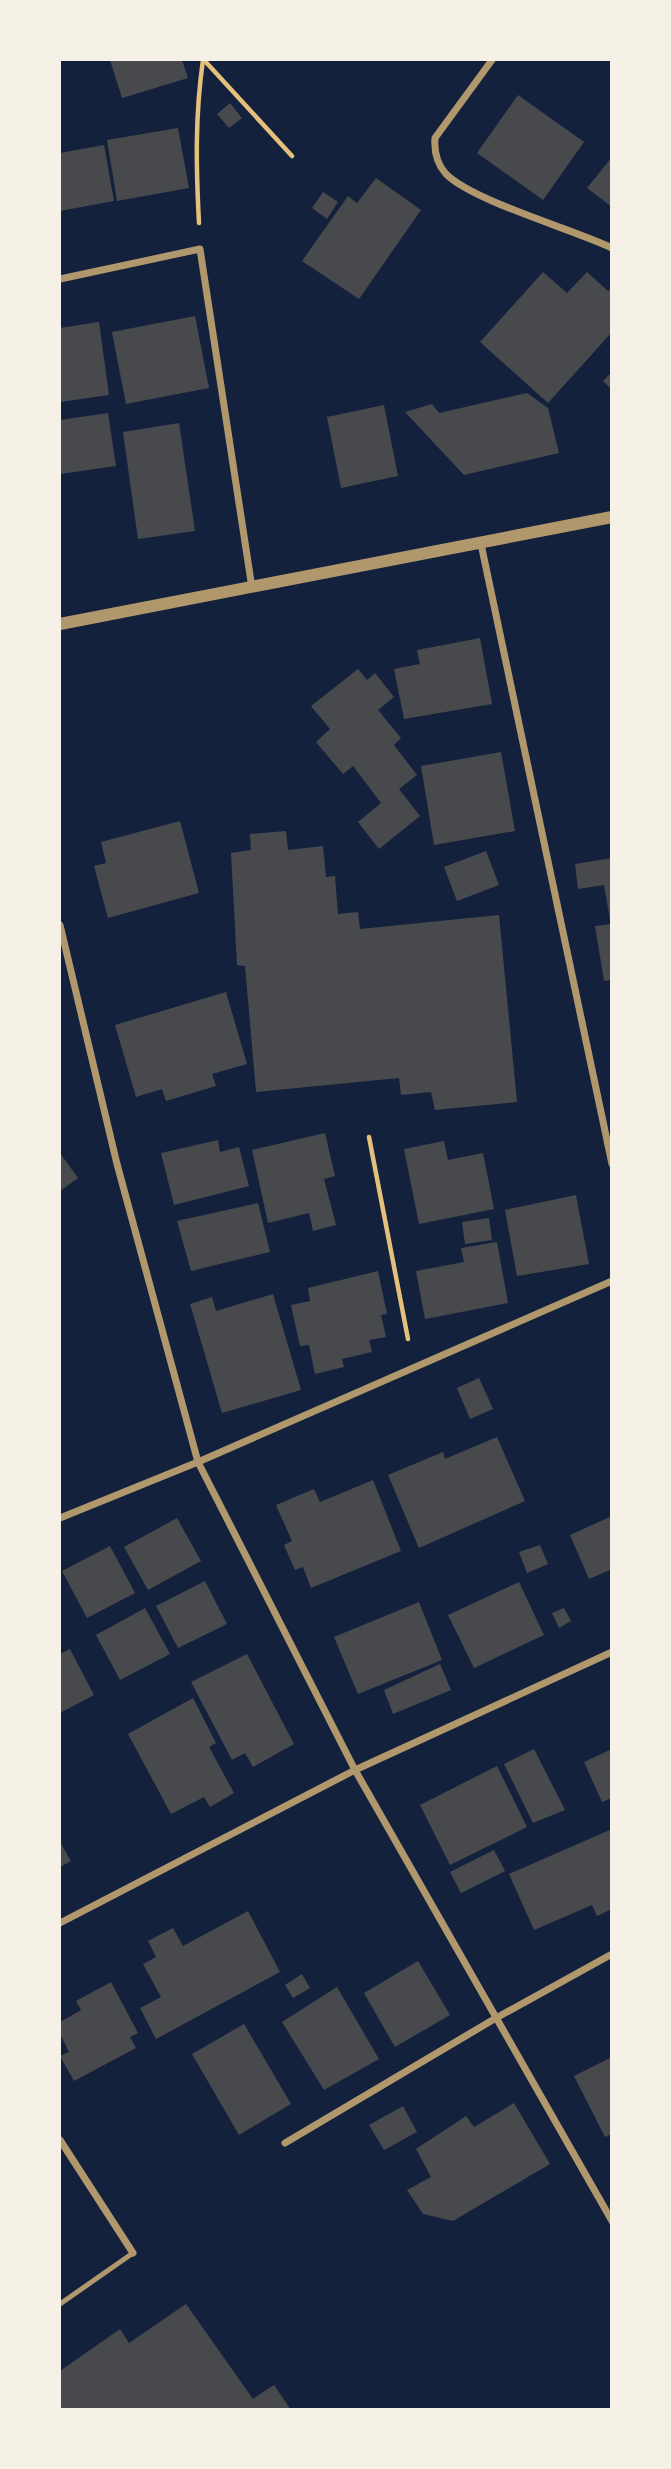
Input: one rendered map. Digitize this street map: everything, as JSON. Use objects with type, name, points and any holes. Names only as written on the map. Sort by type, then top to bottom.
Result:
[{"type":"street","points":[[492,60],[435,138],[434,150],[444,171],[454,181],[486,197],[611,248]]},
{"type":"street","points":[[60,279],[200,249],[252,588]]},
{"type":"street","points":[[60,624],[611,517]]},
{"type":"street","points":[[481,544],[611,1164]]},
{"type":"street","points":[[60,925],[117,1164],[198,1462],[355,1770],[611,2221]]},
{"type":"street","points":[[60,1518],[198,1462],[611,1281]]},
{"type":"street","points":[[60,1923],[355,1770],[611,1652]]},
{"type":"street","points":[[285,2143],[496,2018],[611,1954]]},
{"type":"street","points":[[60,2140],[133,2253]]},
{"type":"lane","points":[[60,2304],[133,2253]]},
{"type":"path","points":[[203,60],[292,156]]},
{"type":"path","points":[[200,249],[195,152],[196,103],[203,60]]},
{"type":"path","points":[[369,1137],[414,1368]]},
{"type":"building","points":[[110,60],[182,60],[188,78],[122,98]]},
{"type":"building","points":[[518,95],[584,142],[543,200],[477,153]]},
{"type":"building","points":[[230,103],[242,118],[229,128],[217,114]]},
{"type":"building","points":[[178,128],[189,188],[117,201],[107,140]]},
{"type":"building","points":[[104,145],[114,201],[60,211],[60,153]]},
{"type":"building","points":[[612,157],[612,207],[587,188]]},
{"type":"building","points":[[376,178],[421,210],[359,299],[302,261],[348,196],[357,203]]},
{"type":"building","points":[[323,192],[338,202],[327,219],[312,208]]},
{"type":"building","points":[[543,272],[567,293],[587,272],[608,291],[612,287],[612,332],[548,403],[480,342]]},
{"type":"building","points":[[195,316],[209,388],[126,404],[112,332]]},
{"type":"building","points":[[99,322],[109,395],[60,402],[60,328]]},
{"type":"building","points":[[612,372],[612,390],[603,381]]},
{"type":"building","points":[[527,393],[548,408],[559,453],[464,475],[405,412],[432,404],[439,413]]},
{"type":"building","points":[[384,405],[398,476],[341,488],[327,417]]},
{"type":"building","points":[[108,413],[116,466],[60,474],[60,420]]},
{"type":"building","points":[[179,423],[195,531],[138,539],[123,432]]},
{"type":"building","points":[[480,638],[492,704],[404,719],[394,669],[420,664],[417,650]]},
{"type":"building","points":[[358,669],[367,680],[375,673],[394,697],[378,710],[401,738],[394,745],[417,775],[399,789],[420,816],[379,849],[358,822],[381,803],[353,766],[343,774],[316,742],[330,729],[311,706]]},
{"type":"building","points":[[501,752],[515,831],[434,845],[421,766]]},
{"type":"building","points":[[180,821],[199,893],[108,918],[94,866],[106,863],[101,842]]},
{"type":"building","points":[[286,831],[288,850],[323,846],[326,877],[335,876],[338,914],[358,912],[360,929],[499,915],[517,1102],[435,1110],[431,1092],[401,1095],[399,1078],[256,1092],[245,966],[237,965],[231,853],[251,850],[250,834]]},
{"type":"building","points":[[486,851],[499,885],[457,901],[444,867]]},
{"type":"building","points":[[612,858],[610,920],[604,885],[578,889],[575,864]]},
{"type":"building","points":[[612,924],[612,980],[604,981],[595,926]]},
{"type":"building","points":[[226,992],[247,1064],[212,1074],[216,1086],[166,1101],[162,1089],[136,1097],[115,1025]]},
{"type":"building","points":[[325,1133],[335,1176],[324,1179],[336,1225],[313,1231],[309,1213],[268,1223],[252,1150]]},
{"type":"building","points":[[218,1140],[220,1152],[239,1147],[249,1186],[174,1205],[161,1153]]},
{"type":"building","points":[[444,1141],[448,1160],[483,1153],[494,1209],[419,1224],[404,1149]]},
{"type":"building","points":[[60,1153],[78,1178],[60,1191]]},
{"type":"building","points":[[576,1195],[589,1264],[517,1276],[505,1210]]},
{"type":"building","points":[[258,1203],[270,1252],[191,1271],[177,1221]]},
{"type":"building","points":[[489,1218],[492,1240],[465,1244],[462,1222]]},
{"type":"building","points":[[497,1242],[508,1303],[425,1319],[416,1271],[464,1262],[461,1248]]},
{"type":"building","points":[[378,1271],[387,1314],[381,1315],[386,1337],[369,1340],[372,1352],[342,1359],[344,1367],[315,1374],[309,1345],[300,1346],[291,1305],[310,1301],[308,1288]]},
{"type":"building","points":[[273,1294],[301,1390],[222,1413],[190,1304],[212,1297],[216,1311]]},
{"type":"building","points":[[479,1378],[493,1409],[470,1419],[457,1388]]},
{"type":"building","points":[[497,1437],[525,1501],[419,1548],[388,1475],[443,1452],[445,1459]]},
{"type":"building","points":[[373,1480],[401,1551],[311,1588],[303,1567],[295,1570],[284,1545],[292,1541],[276,1505],[314,1489],[320,1502]]},
{"type":"building","points":[[612,1516],[612,1569],[589,1579],[570,1535]]},
{"type":"building","points":[[177,1518],[201,1561],[148,1590],[124,1547]]},
{"type":"building","points":[[540,1545],[548,1564],[527,1573],[519,1552]]},
{"type":"building","points":[[110,1546],[135,1593],[87,1618],[62,1571]]},
{"type":"building","points":[[205,1581],[227,1624],[178,1648],[156,1606]]},
{"type":"building","points":[[519,1582],[544,1635],[474,1668],[448,1615]]},
{"type":"building","points":[[419,1602],[442,1660],[358,1694],[334,1637]]},
{"type":"building","points":[[145,1608],[170,1654],[120,1680],[96,1635]]},
{"type":"building","points":[[564,1608],[571,1621],[559,1628],[552,1613]]},
{"type":"building","points":[[70,1649],[94,1695],[60,1713],[60,1654]]},
{"type":"building","points":[[247,1654],[294,1744],[253,1767],[245,1753],[232,1760],[191,1682]]},
{"type":"building","points":[[440,1664],[451,1690],[393,1714],[384,1690]]},
{"type":"building","points":[[193,1698],[216,1743],[209,1747],[234,1793],[210,1807],[204,1797],[171,1814],[128,1734]]},
{"type":"building","points":[[534,1749],[565,1810],[533,1823],[504,1764]]},
{"type":"building","points":[[612,1749],[612,1798],[602,1802],[584,1762]]},
{"type":"building","points":[[497,1766],[527,1827],[450,1865],[420,1805]]},
{"type":"building","points":[[612,1829],[612,1909],[597,1916],[592,1905],[534,1930],[509,1874]]},
{"type":"building","points":[[60,1842],[71,1861],[60,1867]]},
{"type":"building","points":[[494,1850],[505,1871],[461,1893],[450,1872]]},
{"type":"building","points":[[248,1911],[280,1972],[156,2039],[140,2008],[161,1997],[143,1964],[156,1957],[148,1941],[173,1928],[183,1946]]},
{"type":"building","points":[[418,1961],[450,2015],[395,2047],[364,1993]]},
{"type":"building","points":[[302,1974],[310,1988],[293,1998],[285,1985]]},
{"type":"building","points":[[111,1982],[138,2033],[130,2037],[136,2048],[74,2081],[60,2056],[69,2052],[60,2034],[60,2022],[81,2010],[76,2001]]},
{"type":"building","points":[[337,1987],[379,2059],[324,2090],[282,2022]]},
{"type":"building","points":[[244,2024],[291,2104],[239,2135],[192,2054]]},
{"type":"building","points":[[612,2057],[612,2134],[605,2137],[574,2076]]},
{"type":"building","points":[[514,2103],[550,2164],[453,2221],[423,2214],[407,2190],[431,2177],[416,2149],[466,2116],[474,2127]]},
{"type":"building","points":[[403,2106],[417,2132],[384,2150],[369,2125]]},
{"type":"building","points":[[186,2304],[253,2399],[274,2385],[291,2410],[60,2410],[60,2371],[120,2329],[129,2343]]}]
